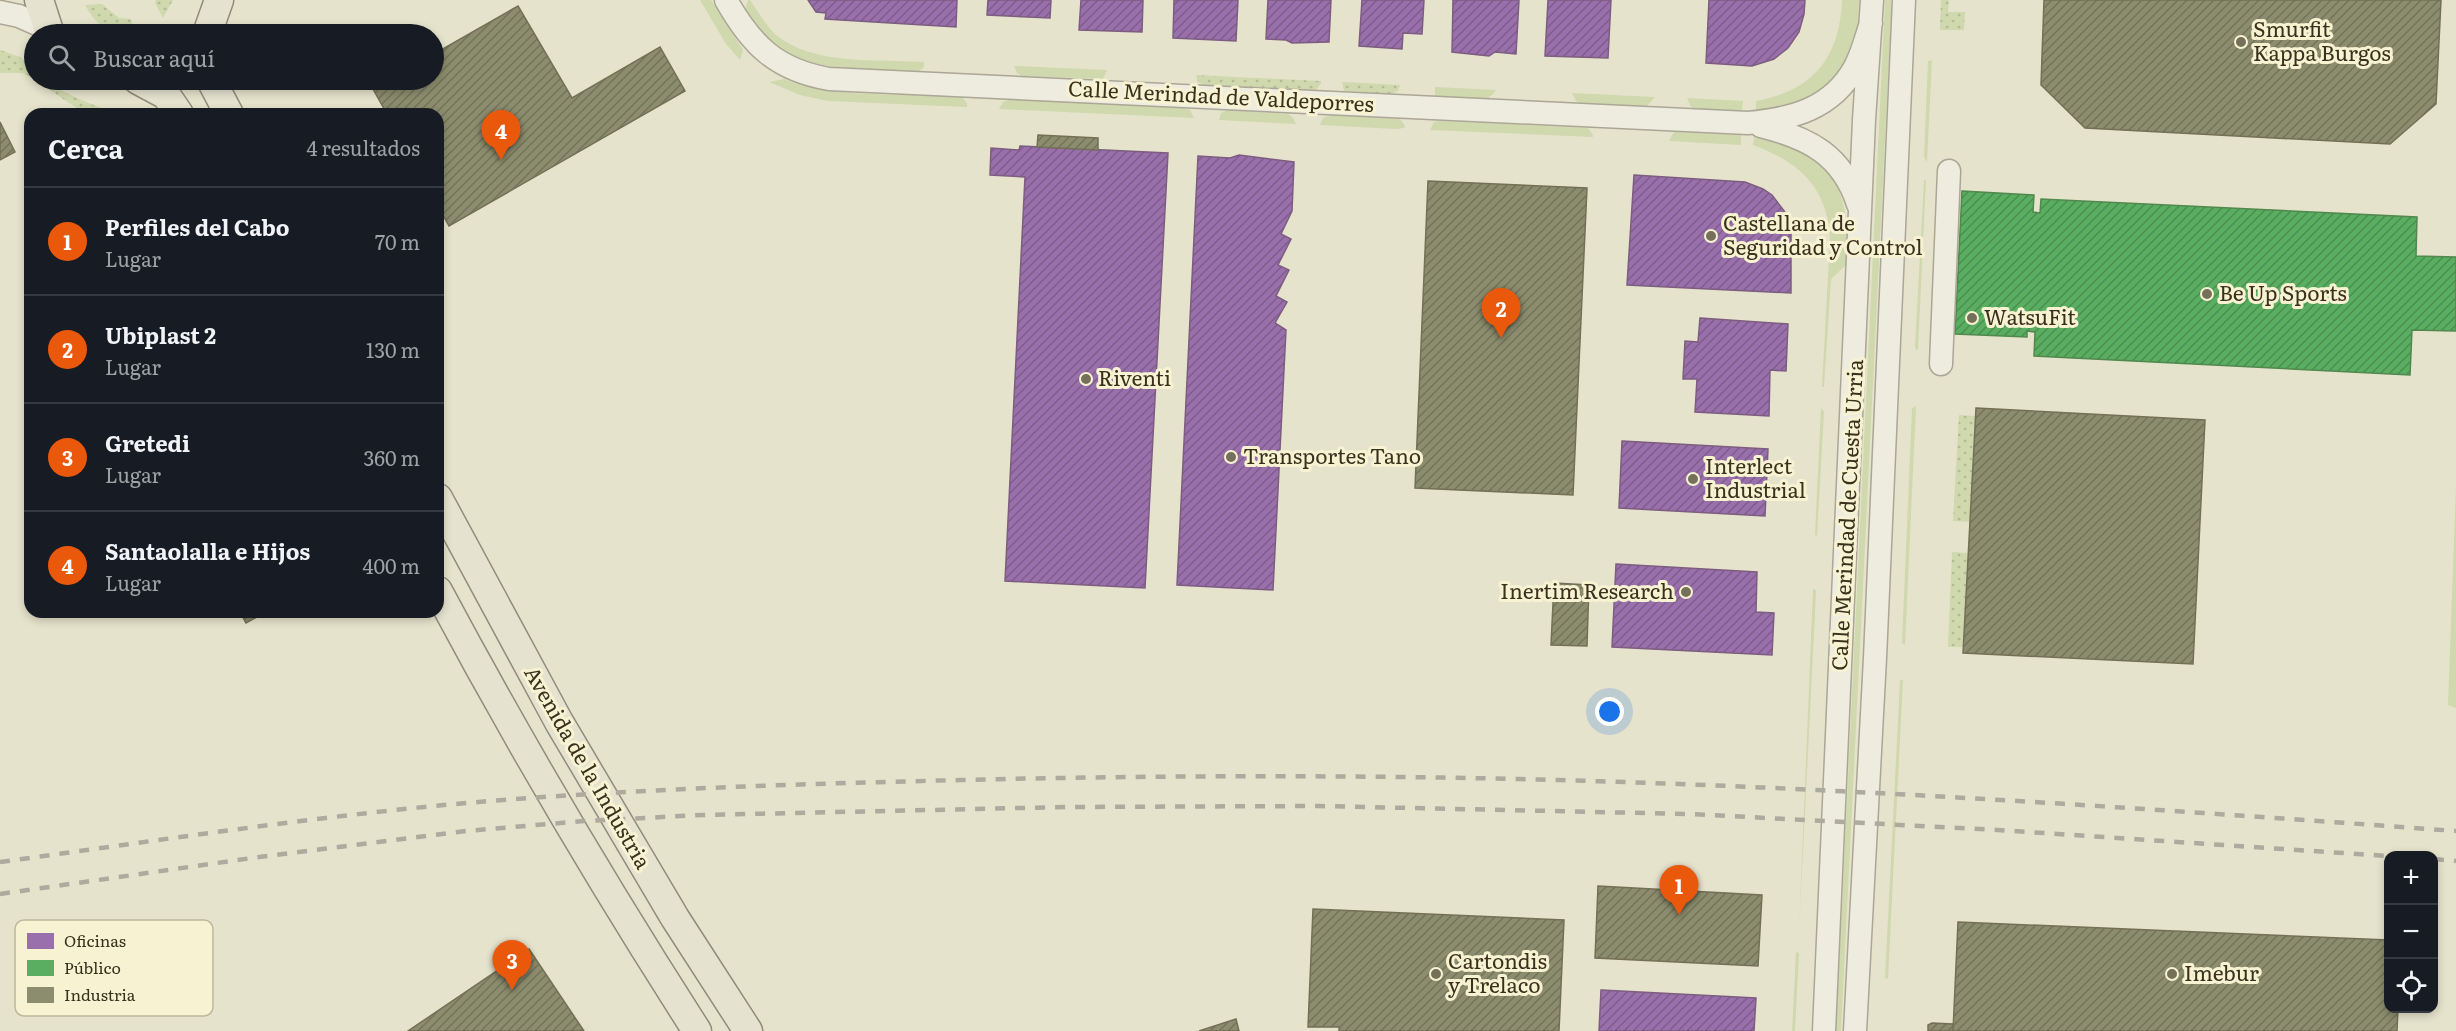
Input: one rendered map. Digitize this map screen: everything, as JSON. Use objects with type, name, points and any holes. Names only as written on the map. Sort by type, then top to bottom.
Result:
[{"type":"main road","points":[[39,0],[46,24]]},
{"type":"main road","points":[[157,90],[166,95],[175,108]]},
{"type":"main road","points":[[216,90],[226,108]]},
{"type":"main road","name":"Avenida de la Industria","points":[[444,509],[559,722],[675,918],[748,1031]]},
{"type":"main road","name":"Avenida de la Industria","points":[[444,602],[524,750],[648,955],[697,1031]]},
{"type":"street","name":"Calle Merindad de Valdeporres","points":[[726,0],[739,23],[772,57],[793,70],[829,79],[1748,123],[1779,120],[1802,114],[1832,96],[1856,65],[1870,23]]},
{"type":"street","name":"Calle Merindad de Cuesta Urria","points":[[1824,1031],[1872,0]]},
{"type":"street","name":"Calle Merindad de Cuesta Urria","points":[[1856,1031],[1904,0]]},
{"type":"street","points":[[0,12],[19,16],[34,24]]},
{"type":"street","name":"Calle Merindad de Valdeporres","points":[[1748,123],[1794,135],[1826,153],[1852,184],[1861,214]]},
{"type":"street","points":[[1941,364],[1949,171]]},
{"type":"green space","points":[[156,0],[173,0],[163,18],[155,3]]},
{"type":"green space","points":[[700,0],[711,0],[743,50],[740,60],[726,44]]},
{"type":"green space","points":[[748,0],[775,34],[807,51],[846,59],[924,62],[924,67],[919,71],[842,68],[803,60],[786,52],[764,35],[745,10]]},
{"type":"green space","points":[[1842,0],[1859,0],[1858,24],[1853,49],[1841,70],[1815,96],[1804,102],[1789,108],[1756,112],[1756,101],[1793,89],[1808,80],[1820,68],[1836,38]]},
{"type":"green space","points":[[1885,0],[1891,0],[1891,18],[1841,1031],[1836,1031]]},
{"type":"green space","points":[[1941,0],[1949,0],[1948,12],[1965,12],[1964,30],[1940,30]]},
{"type":"green space","points":[[102,4],[119,18],[131,19],[132,24],[100,24],[85,5]]},
{"type":"green space","points":[[0,50],[24,60],[24,73],[0,73]]},
{"type":"green space","points":[[1932,60],[1927,162],[1924,157],[1928,61]]},
{"type":"green space","points":[[1014,66],[1107,70],[1103,79],[1022,76],[1017,73]]},
{"type":"green space","points":[[1196,75],[1321,81],[1321,83],[1316,90],[1204,85],[1198,82]]},
{"type":"green space","points":[[784,79],[804,86],[848,93],[962,97],[967,107],[828,101],[800,95],[769,82]]},
{"type":"green space","points":[[1342,82],[1400,85],[1398,91],[1391,94],[1344,91]]},
{"type":"green space","points":[[1435,87],[1496,90],[1488,99],[1435,96]]},
{"type":"green space","points":[[50,90],[61,90],[101,108],[77,108]]},
{"type":"green space","points":[[1572,93],[1655,97],[1647,106],[1581,103],[1576,101]]},
{"type":"green space","points":[[1687,98],[1743,101],[1742,111],[1695,109],[1691,107]]},
{"type":"green space","points":[[1011,99],[1183,108],[1190,110],[1194,118],[999,109],[1003,102]]},
{"type":"green space","points":[[1228,110],[1288,114],[1296,124],[1219,120],[1221,113]]},
{"type":"green space","points":[[1331,115],[1400,119],[1405,126],[1396,129],[1320,125],[1323,118]]},
{"type":"green space","points":[[1434,122],[1588,128],[1593,137],[1430,130]]},
{"type":"green space","points":[[1674,132],[1741,135],[1741,145],[1669,141]]},
{"type":"green space","points":[[1754,136],[1773,138],[1802,152],[1829,174],[1842,200],[1847,230],[1846,265],[1831,279],[1824,387],[1822,387],[1830,238],[1828,220],[1823,204],[1808,179],[1797,168],[1753,145]]},
{"type":"green space","points":[[1924,180],[1926,180],[1918,350],[1916,350],[1915,347]]},
{"type":"green space","points":[[1916,406],[1905,645],[1902,643],[1912,408]]},
{"type":"green space","points":[[1821,408],[1824,412],[1817,536],[1815,535]]},
{"type":"green space","points":[[1959,415],[1976,416],[1970,522],[1953,521]]},
{"type":"green space","points":[[2456,486],[2456,708],[2448,705]]},
{"type":"green space","points":[[1952,552],[1968,553],[1964,647],[1948,647]]},
{"type":"green space","points":[[1813,589],[1816,590],[1799,931]]},
{"type":"green space","points":[[1900,680],[1903,680],[1888,979],[1885,978]]},
{"type":"green space","points":[[1796,952],[1799,953],[1795,1031],[1792,1031]]},
{"type":"building: Oficinas","points":[[808,0],[957,0],[956,27],[825,19],[826,13],[816,12]]},
{"type":"building: Oficinas","points":[[988,0],[1051,0],[1050,18],[987,15]]},
{"type":"building: Oficinas","points":[[1081,0],[1143,0],[1142,32],[1079,30]]},
{"type":"building: Oficinas","points":[[1174,0],[1238,0],[1236,41],[1173,38]]},
{"type":"building: Oficinas","points":[[1268,0],[1331,0],[1329,42],[1292,43],[1286,40],[1266,39]]},
{"type":"building: Oficinas","points":[[1362,0],[1424,0],[1422,34],[1403,33],[1402,49],[1359,46]]},
{"type":"building: Oficinas","points":[[1453,0],[1519,0],[1516,54],[1495,52],[1489,56],[1452,52]]},
{"type":"building: Oficinas","points":[[1548,0],[1611,0],[1608,58],[1545,56]]},
{"type":"building: Oficinas","points":[[1709,0],[1805,0],[1804,14],[1799,32],[1788,48],[1774,59],[1752,66],[1706,63]]},
{"type":"building: Oficinas","name":"Riventi","points":[[1020,146],[1168,153],[1145,588],[1005,581],[1025,177],[990,175],[991,148],[1019,150]]},
{"type":"building: Oficinas","name":"Transportes Tano","points":[[1239,155],[1294,162],[1292,211],[1281,234],[1291,239],[1278,265],[1289,270],[1276,296],[1287,302],[1275,323],[1286,330],[1273,590],[1177,585],[1198,156],[1230,158]]},
{"type":"building: Oficinas","name":"Castellana de Seguridad y Control","points":[[1634,175],[1745,182],[1772,195],[1788,216],[1791,227],[1791,293],[1627,285]]},
{"type":"building: Oficinas","points":[[1700,318],[1788,324],[1786,371],[1770,370],[1769,416],[1695,412],[1697,379],[1683,379],[1685,341],[1698,342]]},
{"type":"building: Oficinas","name":"Interlect Industrial","points":[[1622,441],[1768,449],[1765,516],[1619,508]]},
{"type":"building: Oficinas","name":"Inertim Research","points":[[1616,564],[1757,572],[1756,612],[1774,613],[1772,655],[1612,647]]},
{"type":"building: Oficinas","points":[[1601,990],[1756,998],[1754,1031],[1599,1031]]},
{"type":"building: Público","name":"Be Up Sports","points":[[1962,191],[2034,195],[2033,212],[2040,213],[2041,199],[2417,217],[2416,256],[2456,257],[2456,331],[2412,330],[2410,375],[2034,356],[2035,332],[2027,331],[2027,337],[1955,334]]},
{"type":"building: Industria","name":"Smurfit Kappa Burgos","points":[[2044,0],[2441,0],[2436,104],[2390,144],[2085,128],[2041,85]]},
{"type":"building: Industria","points":[[518,6],[572,98],[660,47],[685,91],[449,226],[444,217],[444,108],[384,108],[374,90],[444,90],[444,48]]},
{"type":"building: Industria","points":[[0,122],[15,152],[0,160]]},
{"type":"building: Industria","points":[[1038,135],[1098,138],[1098,150],[1037,147]]},
{"type":"building: Industria","points":[[1428,181],[1587,188],[1573,495],[1415,488]]},
{"type":"building: Industria","points":[[1976,408],[2205,420],[2193,664],[1963,653]]},
{"type":"building: Industria","points":[[1554,583],[1589,585],[1587,646],[1551,645]]},
{"type":"building: Industria","points":[[243,618],[255,618],[246,623]]},
{"type":"building: Industria","points":[[1598,886],[1762,895],[1758,966],[1595,958]]},
{"type":"building: Industria","name":"Cartondis y Trelaco","points":[[1313,909],[1564,920],[1559,1031],[1339,1031],[1339,1027],[1308,1027]]},
{"type":"building: Industria","name":"Imebur","points":[[1958,922],[2384,940],[2384,1013],[2398,1013],[2397,1031],[1953,1031]]},
{"type":"building: Industria","points":[[529,949],[584,1031],[408,1031]]},
{"type":"building: Industria","points":[[1236,1019],[1239,1031],[1199,1031]]},
{"type":"building: Industria","points":[[1932,1023],[1953,1024],[1953,1031],[1928,1031],[1928,1025]]},
{"type":"railway","points":[[0,862],[349,815],[528,798],[775,785],[1088,778],[1405,777],[1715,785],[2086,805],[2456,831]]},
{"type":"railway","points":[[0,894],[252,858],[466,831],[584,821],[702,815],[1066,807],[1319,806],[1690,814],[1998,830],[2384,856]]},
{"type":"railway","points":[[2438,859],[2456,861]]},
{"type":"place","name":"Smurfit Kappa Burgos","points":[[2241,42]]},
{"type":"place","name":"Santaolalla e Hijos","points":[[501,160]]},
{"type":"place","name":"Castellana de Seguridad y Control","points":[[1711,236]]},
{"type":"place","name":"Be Up Sports","points":[[2207,294]]},
{"type":"place","name":"WatsuFit","points":[[1972,318]]},
{"type":"place","name":"Ubiplast 2","points":[[1501,338]]},
{"type":"place","name":"Riventi","points":[[1086,379]]},
{"type":"place","name":"Transportes Tano","points":[[1231,457]]},
{"type":"place","name":"Interlect Industrial","points":[[1693,479]]},
{"type":"place","name":"Inertim Research","points":[[1686,592]]},
{"type":"place","name":"Perfiles del Cabo","points":[[1679,915]]},
{"type":"place","name":"Cartondis y Trelaco","points":[[1436,974]]},
{"type":"place","name":"Imebur","points":[[2172,974]]},
{"type":"place","name":"Gretedi","points":[[512,990]]}]
